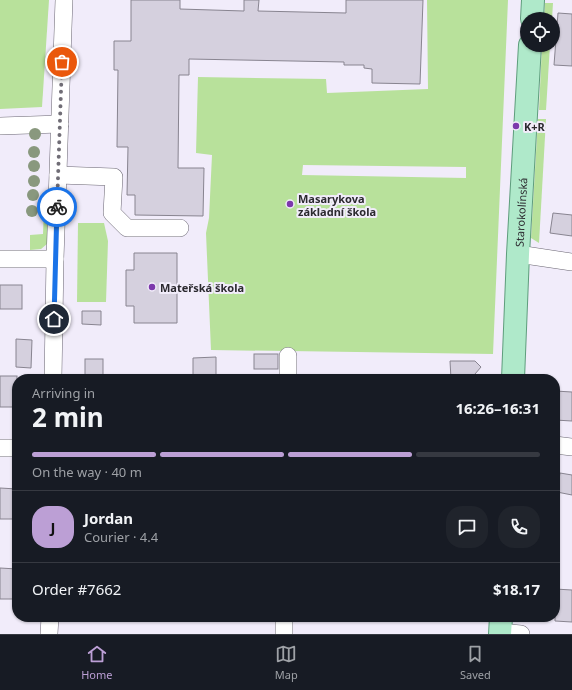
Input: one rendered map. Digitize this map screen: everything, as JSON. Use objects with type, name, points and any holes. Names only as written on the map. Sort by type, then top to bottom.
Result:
[{"type":"main road","points":[[532,12],[533,0]]},
{"type":"main road","name":"Starokolínská","points":[[513,374],[518,254],[530,52]]},
{"type":"street","points":[[53,374],[55,259],[64,0]]},
{"type":"street","points":[[0,126],[60,124]]},
{"type":"street","points":[[58,176],[114,177],[112,213],[127,228],[180,228]]},
{"type":"street","points":[[518,254],[572,262]]},
{"type":"street","points":[[0,259],[55,259]]},
{"type":"street","points":[[288,356],[288,374]]},
{"type":"street","points":[[560,446],[572,447]]},
{"type":"street","points":[[0,448],[12,448]]},
{"type":"street","points":[[49,634],[50,622]]},
{"type":"street","points":[[284,622],[284,634]]},
{"type":"green space","points":[[0,0],[49,0],[42,107],[0,109]]},
{"type":"green space","points":[[427,0],[508,0],[493,354],[211,350],[206,233],[209,218],[212,155],[196,153],[198,77],[326,79],[327,93],[428,89]],"holes":[[[303,165],[466,167],[466,178],[302,175]]]},
{"type":"green space","points":[[545,3],[553,3],[552,12],[544,12]]},
{"type":"green space","points":[[542,52],[550,52],[546,110],[539,110]]},
{"type":"green space","points":[[538,119],[546,119],[539,243],[531,238]]},
{"type":"green space","points":[[44,208],[47,208],[49,211],[47,244],[41,249],[30,250],[30,235],[43,234]]},
{"type":"green space","points":[[78,223],[104,223],[108,241],[106,302],[77,302]]},
{"type":"building","points":[[131,0],[180,0],[180,9],[244,11],[244,0],[259,0],[258,11],[346,13],[346,0],[423,0],[420,84],[372,83],[372,69],[364,68],[364,65],[344,65],[344,62],[189,59],[189,75],[179,75],[178,168],[204,168],[203,216],[135,215],[135,195],[127,195],[128,147],[117,147],[118,70],[114,70],[114,41],[131,41]]},
{"type":"building","points":[[560,13],[572,14],[572,66],[554,65],[555,52],[560,52]]},
{"type":"building","points":[[553,213],[572,215],[572,236],[550,233]]},
{"type":"building","points":[[134,253],[177,253],[177,323],[134,323],[134,306],[126,306],[126,270],[134,270]]},
{"type":"building","points":[[0,285],[22,285],[22,309],[0,309]]},
{"type":"building","points":[[82,311],[101,311],[101,325],[82,324]]},
{"type":"building","points":[[16,339],[32,340],[31,368],[16,367]]},
{"type":"building","points":[[254,354],[278,354],[278,369],[254,369]]},
{"type":"building","points":[[216,357],[216,374],[193,374],[193,358]]},
{"type":"building","points":[[85,359],[103,359],[103,374],[85,374]]},
{"type":"building","points":[[450,361],[475,361],[481,367],[475,374],[451,374]]},
{"type":"building","points":[[0,376],[12,376],[12,407],[0,407]]},
{"type":"building","points":[[560,391],[572,392],[572,421],[560,420]]},
{"type":"building","points":[[560,473],[572,475],[572,495],[560,493]]},
{"type":"building","points":[[0,488],[12,489],[12,519],[0,519]]},
{"type":"building","points":[[0,568],[12,569],[12,599],[0,599]]},
{"type":"building","points":[[560,589],[572,590],[572,622],[560,621]]},
{"type":"way so far","points":[[57,207],[62,62]]},
{"type":"place","name":"K+R","points":[[516,126]]},
{"type":"place","name":"Masarykova základní škola","points":[[290,204]]},
{"type":"place","name":"Mateřská škola","points":[[152,287]]},
{"type":"route","points":[[54,319],[57,207]]}]
